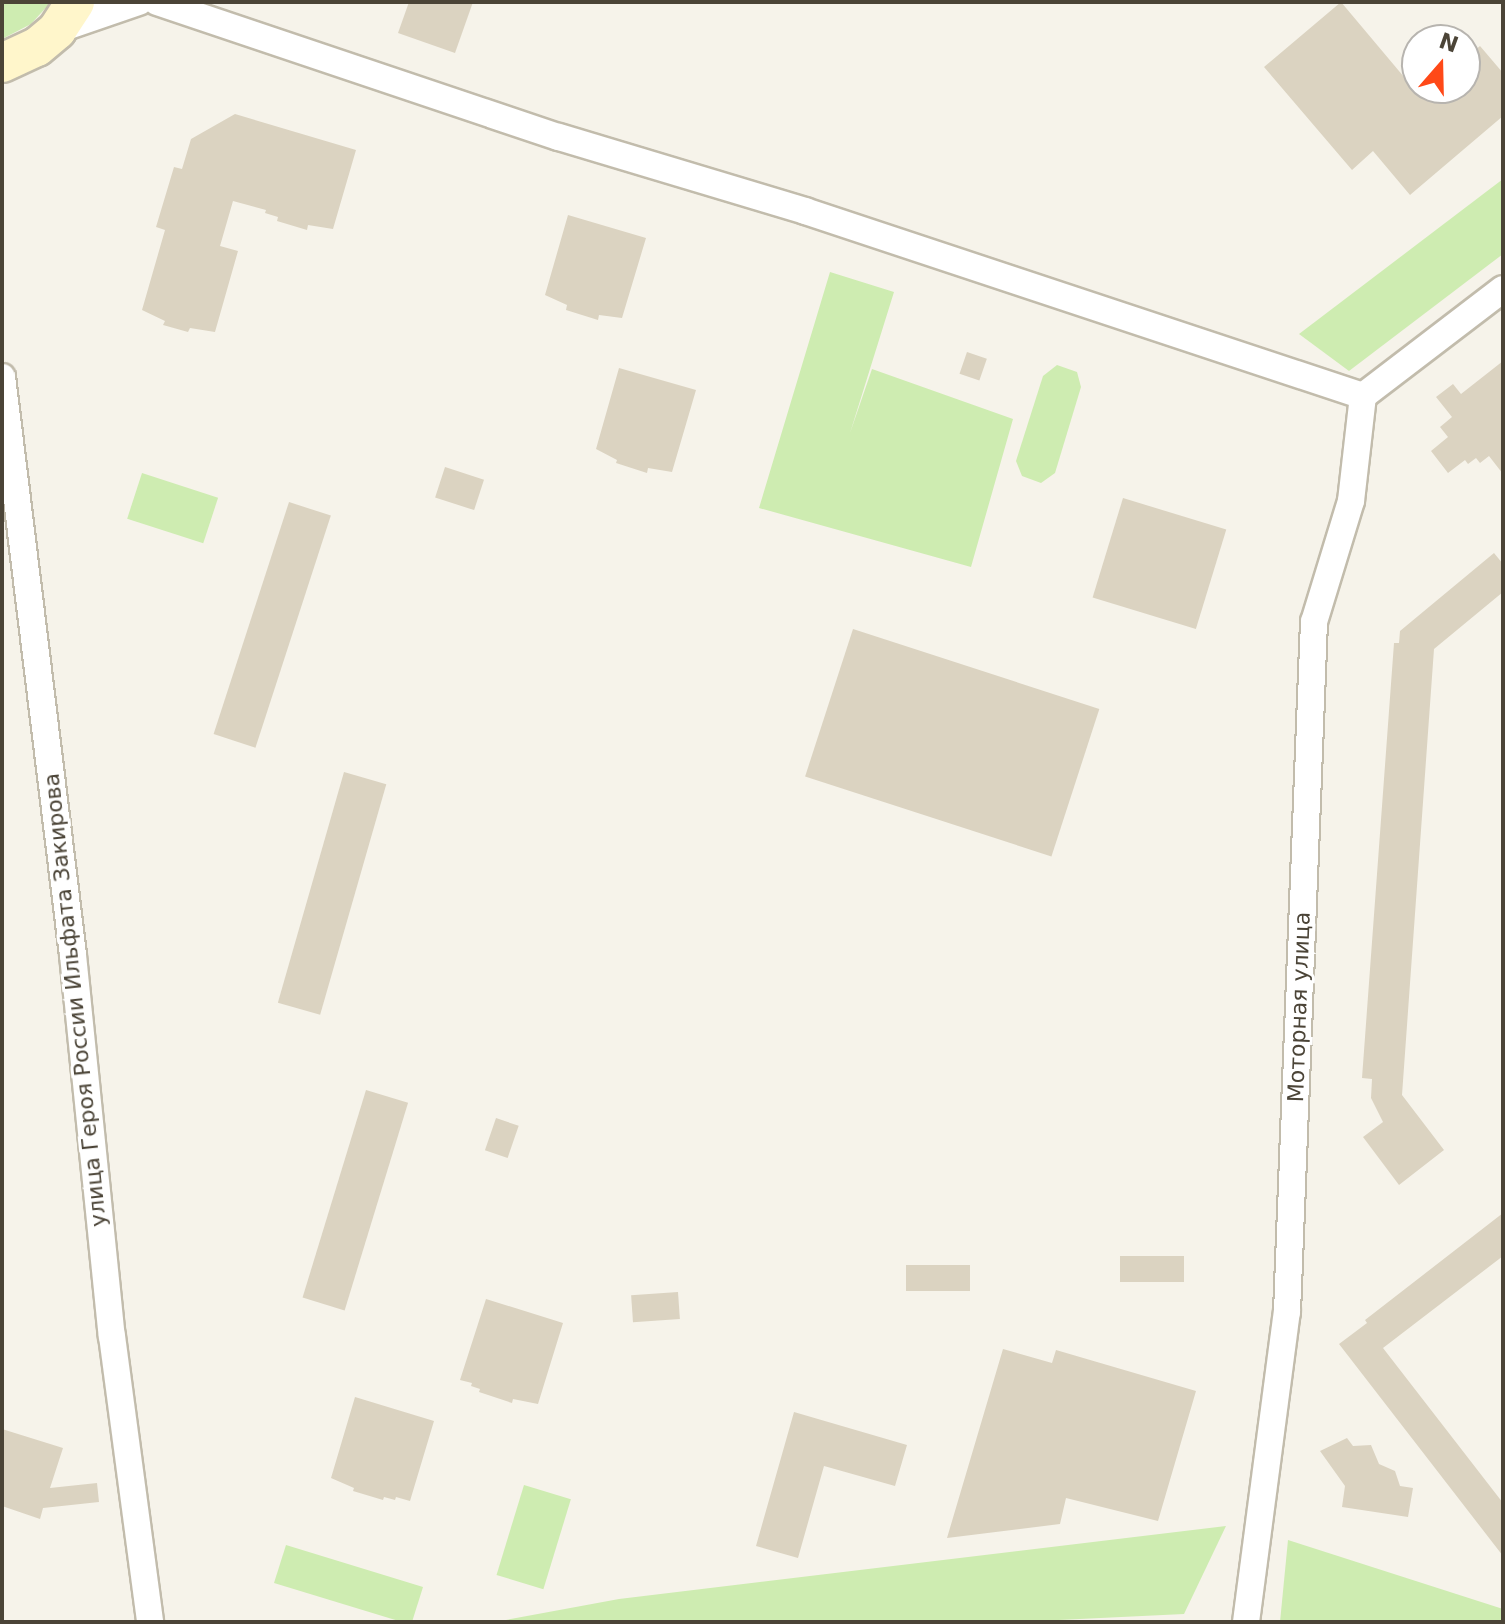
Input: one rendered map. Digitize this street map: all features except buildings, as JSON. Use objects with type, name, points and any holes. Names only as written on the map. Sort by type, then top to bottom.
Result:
[{"type":"main road","points":[[6,70],[66,16]]},
{"type":"street","points":[[66,16],[139,2]]},
{"type":"street","points":[[157,2],[559,137],[805,211],[1363,396],[1503,289]]},
{"type":"street","name":"улица Героя России Ильфата Закирова","points":[[2,377],[6,431],[73,955],[112,1336],[150,1622]]},
{"type":"street","name":"Моторная улица","points":[[1246,1622],[1287,1312],[1314,622],[1351,501],[1363,396]]},
{"type":"green space","points":[[2,2],[51,2],[31,24],[2,39]]},
{"type":"green space","points":[[1503,179],[1503,254],[1349,371],[1299,334]]},
{"type":"green space","points":[[830,272],[894,292],[850,433],[872,369],[1013,419],[971,567],[759,508]]},
{"type":"green space","points":[[1057,365],[1077,372],[1081,387],[1055,473],[1041,483],[1022,476],[1016,461],[1043,376]]},
{"type":"green space","points":[[142,473],[218,498],[203,543],[127,519]]},
{"type":"green space","points":[[524,1485],[571,1499],[543,1589],[497,1575]]},
{"type":"green space","points":[[1226,1526],[1184,1614],[1017,1622],[495,1622],[619,1599]]},
{"type":"green space","points":[[1288,1540],[1503,1609],[1503,1622],[1280,1622]]},
{"type":"green space","points":[[286,1545],[423,1587],[412,1622],[402,1622],[274,1583]]}]
